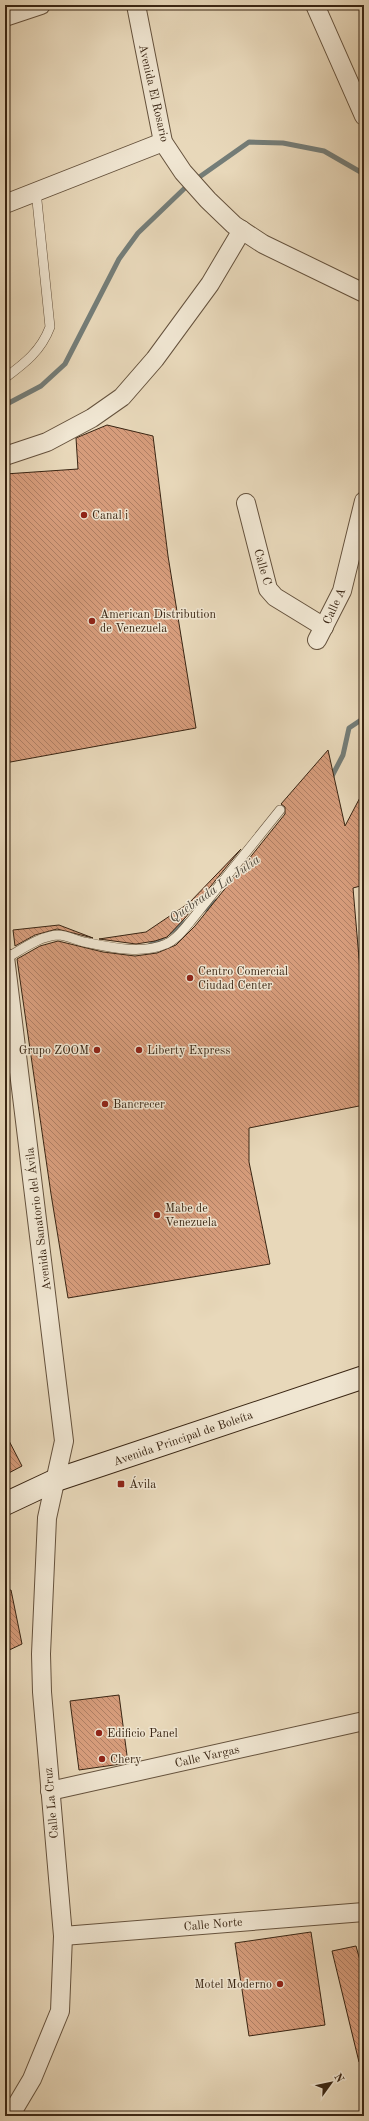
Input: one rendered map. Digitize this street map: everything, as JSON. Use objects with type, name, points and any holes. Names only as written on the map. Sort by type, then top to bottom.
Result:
[{"type":"street","points":[[5,17],[40,5]]},
{"type":"street","name":"Avenida El Rosario","points":[[136,5],[163,142],[183,172],[208,200],[242,230],[263,244],[364,293]]},
{"type":"street","points":[[314,6],[364,116]]},
{"type":"street","points":[[5,204],[163,142]]},
{"type":"street","points":[[5,456],[46,442],[92,418],[122,397],[155,359],[210,284],[242,230]]},
{"type":"street","name":"Calle C","points":[[246,503],[268,589],[275,597],[321,633]]},
{"type":"street","name":"Calle A","points":[[321,633],[342,591],[363,508]]},
{"type":"street","name":"Avenida Sanatorio del Ávila","points":[[5,958],[64,1441],[56,1480]]},
{"type":"street","name":"Avenida Principal de Boleíta","points":[[5,1504],[56,1480],[364,1377]]},
{"type":"street","name":"Calle La Cruz","points":[[10,2116],[32,2079],[60,2011],[63,1936],[42,1692],[41,1654],[47,1518],[56,1480]]},
{"type":"street","name":"Calle Vargas","points":[[50,1791],[364,1721]]},
{"type":"street","name":"Calle Norte","points":[[63,1936],[364,1912]]},
{"type":"lane","points":[[5,378],[34,354],[44,341],[50,327],[36,192]]},
{"type":"lane","points":[[5,958],[42,938],[58,935],[98,945],[128,949],[151,949],[166,944],[177,937],[190,922],[280,810]]},
{"type":"building","name":"American Distribution de Venezuela","points":[[107,425],[153,436],[168,556],[196,728],[5,763],[5,474],[78,469],[76,438]]},
{"type":"building","name":"Centro Comercial Ciudad Center","points":[[328,750],[345,826],[364,790],[364,885],[353,888],[364,1017],[364,1105],[249,1128],[249,1162],[270,1264],[68,1298],[51,1194],[17,959],[40,946],[58,941],[103,952],[135,956],[157,953],[176,945],[195,926],[285,814],[285,807],[281,804]]},
{"type":"building","points":[[241,849],[185,918],[167,937],[155,941],[136,944],[99,939],[146,932],[189,903]]},
{"type":"building","points":[[59,925],[93,938],[57,929],[35,935],[15,946],[13,930]]},
{"type":"building","points":[[5,1433],[22,1466],[5,1475]]},
{"type":"building","points":[[5,1590],[11,1590],[22,1644],[5,1652]]},
{"type":"building","name":"Edificio Panel","points":[[119,1695],[128,1763],[79,1770],[70,1701]]},
{"type":"building","name":"Motel Moderno","points":[[311,1932],[325,2025],[249,2036],[235,1943]]},
{"type":"building","points":[[356,1946],[361,1964],[364,1963],[364,2062],[359,2062],[332,1951]]},
{"type":"waterway","points":[[5,405],[41,386],[65,364],[119,259],[138,233],[188,185],[249,142],[283,143],[324,151],[364,174]]},
{"type":"waterway","name":"Quebrada La Julia","points":[[330,780],[343,755],[349,728],[364,718]]},
{"type":"waterway","name":"Quebrada La Julia","points":[[202,911],[217,901]]},
{"type":"waterway","name":"Quebrada La Julia","points":[[149,946],[187,921]]},
{"type":"place","name":"Canal i","points":[[84,515]]},
{"type":"place","name":"American Distribution de Venezuela","points":[[92,621]]},
{"type":"place","name":"Centro Comercial Ciudad Center","points":[[190,978]]},
{"type":"place","name":"Grupo ZOOM","points":[[97,1050]]},
{"type":"place","name":"Liberty Express","points":[[139,1050]]},
{"type":"place","name":"Bancrecer","points":[[105,1104]]},
{"type":"place","name":"Mabe de Venezuela","points":[[157,1215]]},
{"type":"place","name":"Ávila","points":[[121,1484]]},
{"type":"place","name":"Edificio Panel","points":[[99,1733]]},
{"type":"place","name":"Chery","points":[[102,1759]]},
{"type":"place","name":"Motel Moderno","points":[[280,1984]]}]
